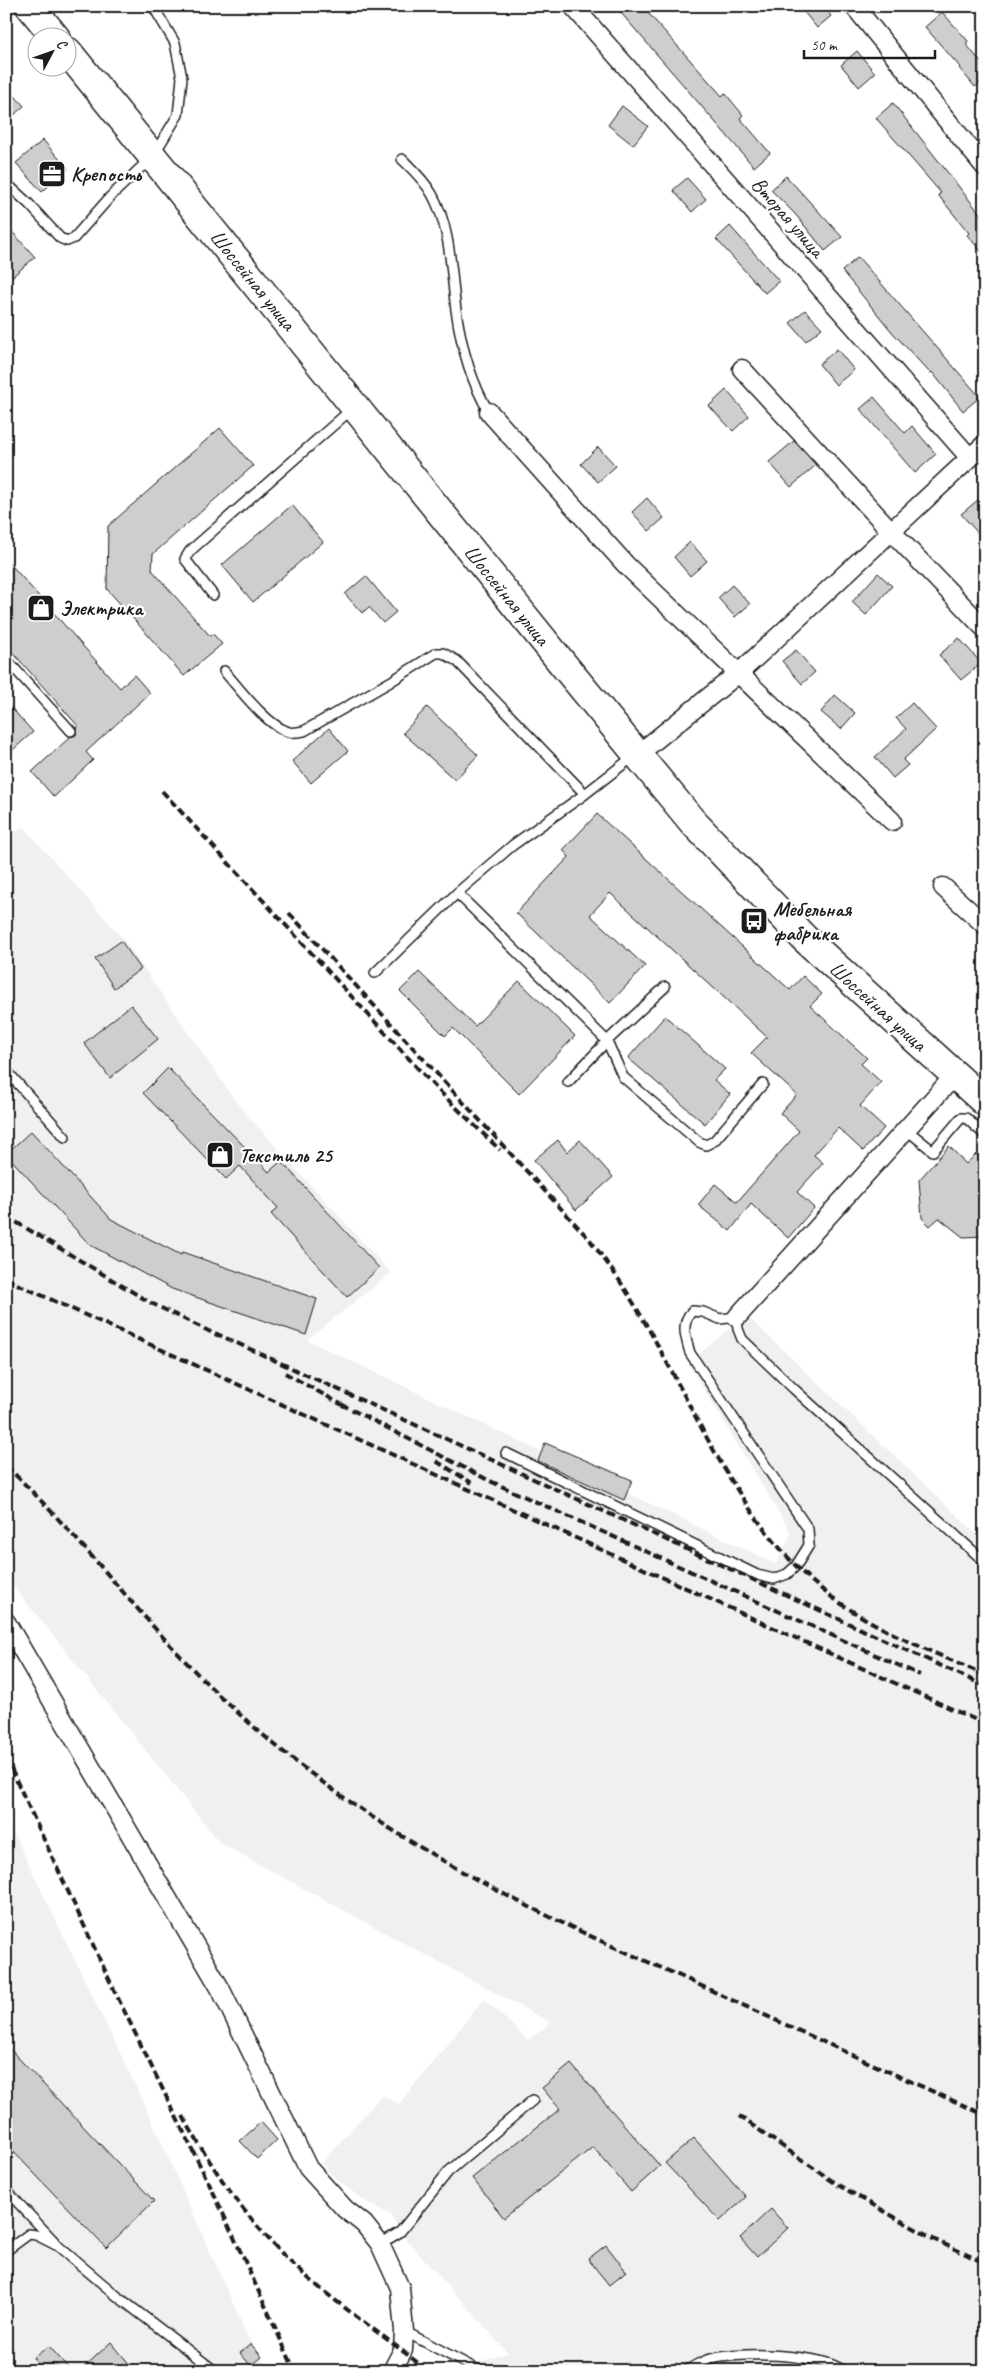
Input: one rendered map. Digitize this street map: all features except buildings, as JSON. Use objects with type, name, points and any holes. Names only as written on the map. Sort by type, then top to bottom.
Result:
[{"type":"main road","points":[[30,6],[48,28]]},
{"type":"main road","name":"Шоссейная улица","points":[[78,64],[636,755],[692,821],[776,910],[865,995],[985,1102]]},
{"type":"street","name":"Вторая улица","points":[[574,6],[970,458]]},
{"type":"street","points":[[854,6],[985,167]]},
{"type":"street","points":[[742,368],[891,531],[985,629]]},
{"type":"street","points":[[488,412],[626,565],[740,672],[789,723],[892,821]]},
{"type":"street","points":[[636,755],[740,672],[985,444]]},
{"type":"street","points":[[943,887],[985,926]]},
{"type":"street","points":[[737,1318],[955,1075]]},
{"type":"street","points":[[6,1622],[220,1988],[308,2168],[345,2209],[364,2224],[380,2244],[400,2288],[404,2331],[403,2350],[392,2371]]},
{"type":"lane","points":[[6,183],[30,204],[60,238],[67,241],[74,238],[111,196],[153,156],[178,115],[182,78],[174,43],[153,6]]},
{"type":"lane","points":[[402,159],[421,178],[438,207],[452,274],[456,311],[463,345],[471,373],[488,412]]},
{"type":"lane","points":[[213,595],[185,559],[190,551],[354,407]]},
{"type":"lane","points":[[224,671],[269,720],[280,729],[290,733],[304,731],[390,682],[436,653],[443,652],[457,661],[585,794]]},
{"type":"lane","points":[[6,659],[71,730]]},
{"type":"lane","points":[[376,973],[457,892],[513,845],[636,755]]},
{"type":"lane","points":[[457,892],[607,1041],[623,1077],[699,1142],[706,1145],[714,1141],[763,1084]]},
{"type":"lane","points":[[568,1082],[607,1041],[665,987]]},
{"type":"lane","points":[[6,1070],[65,1137]]},
{"type":"lane","points":[[907,1130],[932,1151],[961,1118],[966,1118],[985,1135]]},
{"type":"lane","points":[[506,1453],[757,1575],[774,1579],[787,1574],[804,1557],[809,1545],[808,1530],[690,1353],[684,1331],[685,1318],[692,1311],[703,1312],[720,1319],[737,1318],[738,1329],[742,1339],[794,1389],[985,1562]]},
{"type":"lane","points":[[380,2244],[400,2232],[448,2172],[533,2100]]},
{"type":"lane","points":[[6,2190],[58,2246],[117,2296],[215,2371]]},
{"type":"lane","points":[[6,2251],[29,2234],[36,2235],[58,2246]]},
{"type":"lane","points":[[404,2331],[480,2371]]},
{"type":"lane","points":[[686,2371],[707,2360],[746,2355],[805,2358],[836,2365],[844,2371]]},
{"type":"shaded area","points":[[23,826],[124,940],[239,1106],[391,1273],[307,1340],[776,1564],[791,1533],[688,1363],[746,1315],[985,1542],[985,2371],[450,2371],[508,2353],[400,2232],[391,2215],[368,2203],[338,2181],[321,2164],[382,2095],[399,2104],[484,1999],[528,2040],[551,2023],[220,1843],[6,1577],[6,840]]},
{"type":"shaded area","points":[[6,1817],[144,2103],[251,2344],[271,2371],[6,2371]]},
{"type":"railway","points":[[162,791],[436,1088],[500,1150]]},
{"type":"railway","points":[[289,913],[590,1240],[631,1299],[726,1471],[770,1536],[796,1566],[816,1585],[838,1601],[885,1630],[985,1675]]},
{"type":"railway","points":[[6,1216],[151,1303],[219,1336]]},
{"type":"railway","points":[[6,1279],[985,1724]]},
{"type":"railway","points":[[215,1333],[985,1686]]},
{"type":"railway","points":[[285,1373],[346,1407]]},
{"type":"railway","points":[[341,1404],[490,1481],[920,1675]]},
{"type":"railway","points":[[436,1461],[472,1483]]},
{"type":"railway","points":[[6,1466],[65,1526],[176,1651],[235,1710],[306,1769],[382,1823],[462,1871],[544,1914],[985,2115]]},
{"type":"railway","points":[[6,1758],[115,1992],[216,2198],[295,2371]]},
{"type":"railway","points":[[183,2116],[225,2184],[275,2246],[310,2280],[428,2371]]},
{"type":"railway","points":[[739,2116],[838,2185],[935,2240],[985,2263]]},
{"type":"place","name":"Крепость","points":[[52,174]]},
{"type":"place","name":"Электрика","points":[[41,608]]},
{"type":"place","name":"Мебельная фабрика","points":[[754,921]]},
{"type":"place","name":"Текстиль 25","points":[[220,1155]]}]
